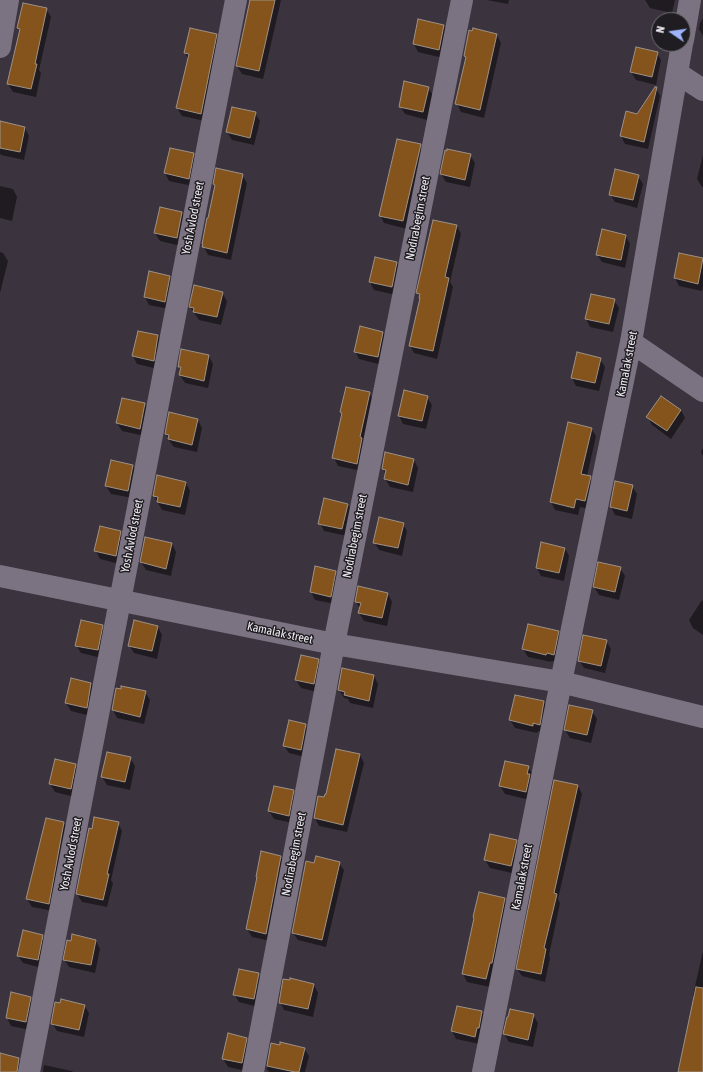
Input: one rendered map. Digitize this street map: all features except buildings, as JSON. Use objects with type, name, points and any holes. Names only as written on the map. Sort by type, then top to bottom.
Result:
[{"type":"street","points":[[0,46],[8,0]]},
{"type":"street","name":"Yosh Avlod street","points":[[29,1072],[236,0]]},
{"type":"street","name":"Nodirabegim street","points":[[253,1072],[334,644],[462,0]]},
{"type":"street","points":[[688,12],[690,0]]},
{"type":"street","name":"Kamalak street","points":[[483,1072],[631,342],[681,52]]},
{"type":"street","points":[[677,73],[703,90]]},
{"type":"street","points":[[631,342],[703,391]]},
{"type":"street","name":"Kamalak street","points":[[0,576],[334,644],[561,682],[703,717]]}]
